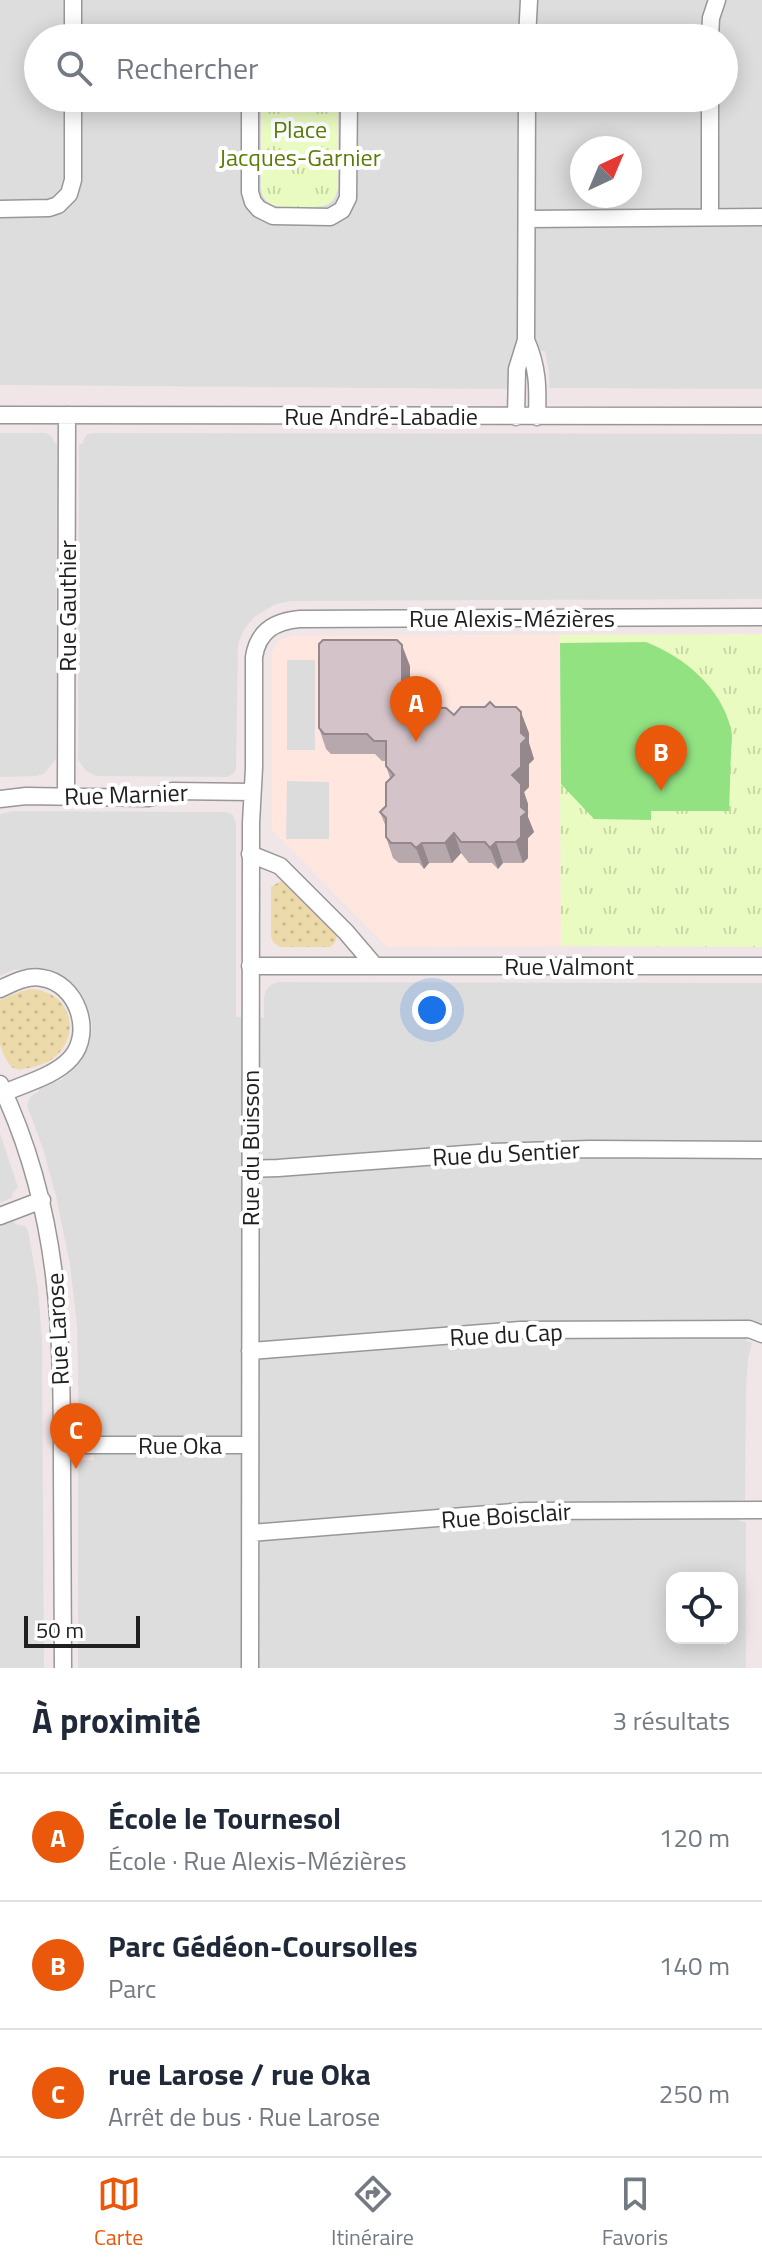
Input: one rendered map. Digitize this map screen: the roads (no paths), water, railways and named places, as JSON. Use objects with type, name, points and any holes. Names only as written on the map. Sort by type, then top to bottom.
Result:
[{"type":"street","points":[[73,0],[73,24]]},
{"type":"street","points":[[528,24],[529,0]]},
{"type":"street","points":[[711,24],[717,0]]},
{"type":"street","points":[[0,209],[49,208],[58,205],[69,194],[73,180],[73,112]]},
{"type":"street","points":[[250,112],[249,187],[253,202],[273,216],[325,217],[342,210],[348,198],[349,112]]},
{"type":"street","points":[[516,417],[517,369],[526,340],[527,112]]},
{"type":"street","points":[[710,112],[710,217]]},
{"type":"street","points":[[527,219],[762,217]]},
{"type":"street","points":[[526,340],[537,371],[537,417]]},
{"type":"street","name":"Rue André-Labadie","points":[[0,415],[762,416]]},
{"type":"street","name":"Rue Gauthier","points":[[66,796],[67,415]]},
{"type":"street","name":"Rue Alexis-Mézières","points":[[265,631],[285,620],[762,617]]},
{"type":"street","name":"Rue du Buisson","points":[[250,1668],[250,854],[254,657],[258,640],[265,631]]},
{"type":"street","name":"Rue Marnier","points":[[0,799],[24,796],[149,798],[172,791],[252,792]]},
{"type":"street","points":[[250,854],[280,866],[375,966]]},
{"type":"street","name":"Rue Valmont","points":[[250,966],[762,966]]},
{"type":"street","name":"Rue Larose","points":[[0,989],[32,977],[57,983],[73,1000],[82,1030],[80,1044],[62,1066],[2,1088],[42,1200],[56,1276],[60,1328],[63,1668]]},
{"type":"street","name":"Rue du Sentier","points":[[250,1169],[492,1152],[762,1150]]},
{"type":"street","points":[[0,1216],[42,1200]]},
{"type":"street","name":"Rue du Cap","points":[[250,1351],[520,1330],[749,1329],[762,1334]]},
{"type":"street","name":"Rue Oka","points":[[62,1445],[250,1445]]},
{"type":"street","name":"Rue Boisclair","points":[[251,1533],[525,1511],[762,1510]]},
{"type":"place","name":"École le Tournesol","points":[[416,742]]},
{"type":"place","name":"Parc Gédéon-Coursolles","points":[[661,791]]},
{"type":"place","name":"rue Larose / rue Oka","points":[[76,1469]]},
{"type":"park label","name":"Place Jacques-Garnier","points":[[300,143]]}]
